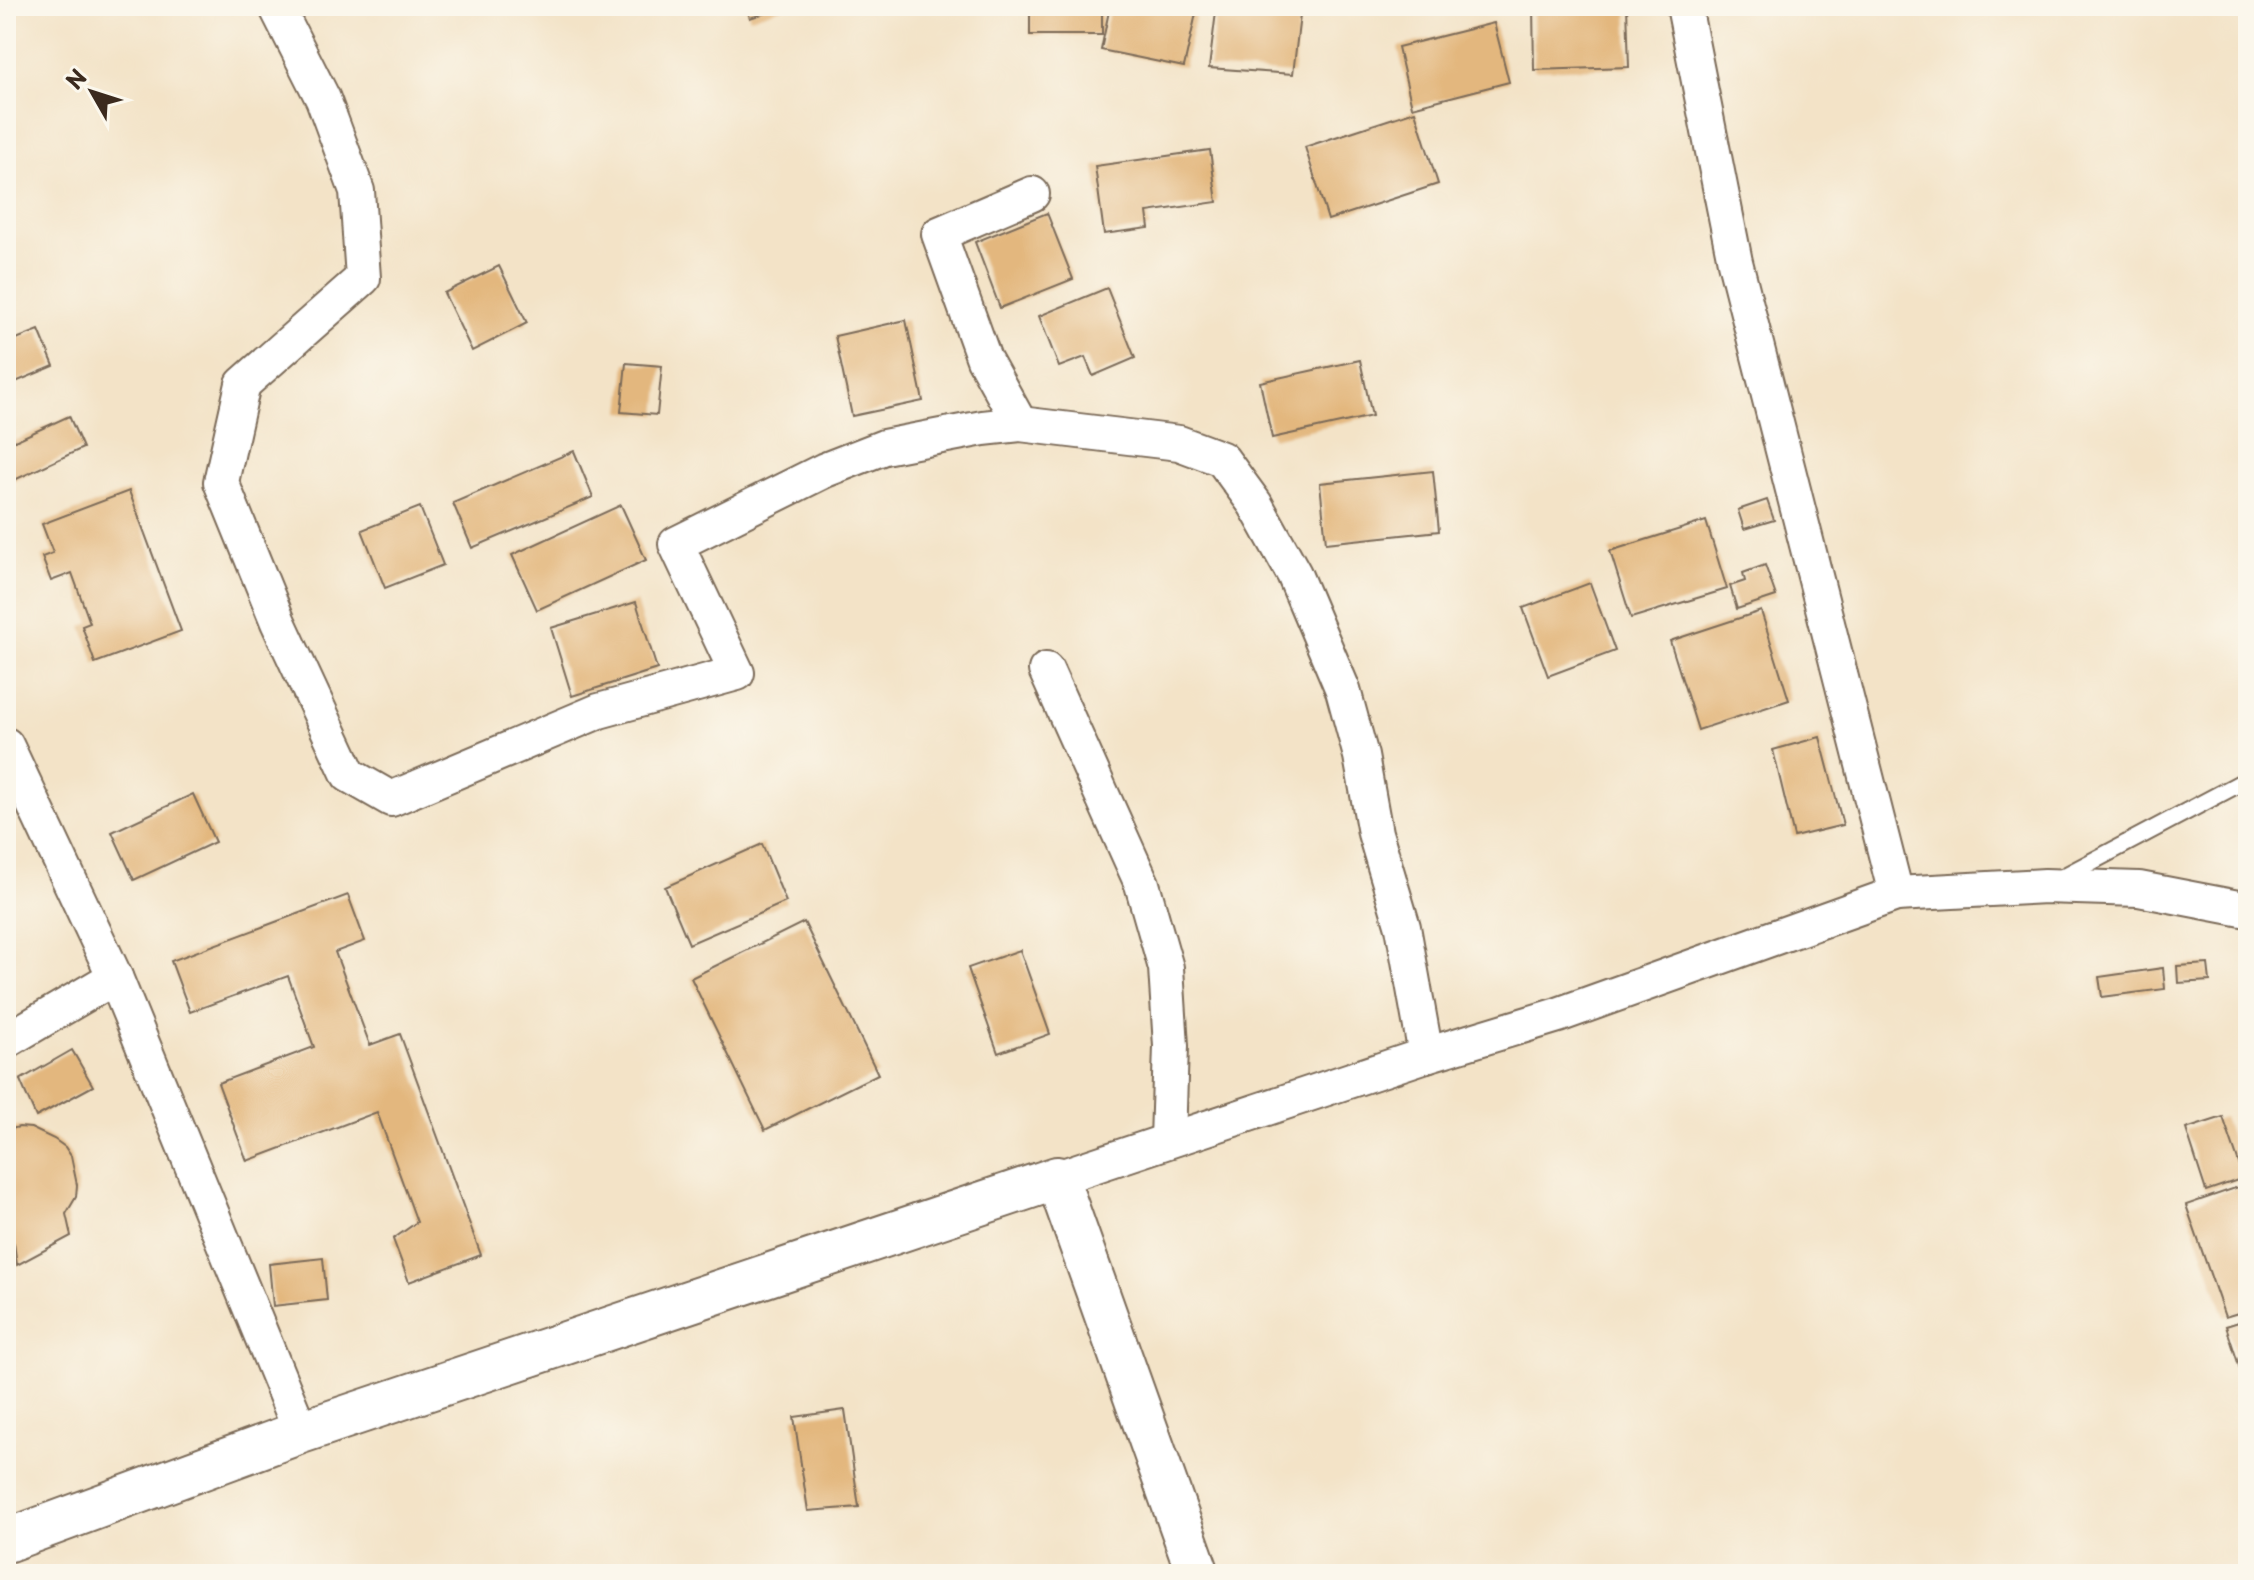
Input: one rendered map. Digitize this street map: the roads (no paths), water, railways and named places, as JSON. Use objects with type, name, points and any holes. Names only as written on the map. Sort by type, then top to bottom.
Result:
[{"type":"street","points":[[276,6],[323,99],[357,191],[363,278],[243,384],[221,482],[278,622],[349,775],[391,799],[599,711],[737,673],[676,544],[825,470],[884,447],[1020,424],[1179,443],[1222,459],[1255,504],[1294,574],[1343,690],[1361,756],[1375,833],[1403,927],[1426,1055]]},
{"type":"street","points":[[1684,6],[1735,262],[1896,894]]},
{"type":"street","points":[[1020,424],[984,359],[939,234],[1032,194]]},
{"type":"street","points":[[1046,670],[1142,884],[1166,968],[1171,1046],[1168,1140]]},
{"type":"street","points":[[6,745],[115,977],[301,1432]]},
{"type":"street","points":[[6,1541],[301,1432],[1168,1140],[1558,1015],[1896,894],[2045,886],[2139,889],[2248,910]]},
{"type":"street","points":[[6,1041],[115,977]]},
{"type":"street","points":[[1057,1178],[1198,1574]]},
{"type":"lane","points":[[2045,886],[2248,779]]}]
